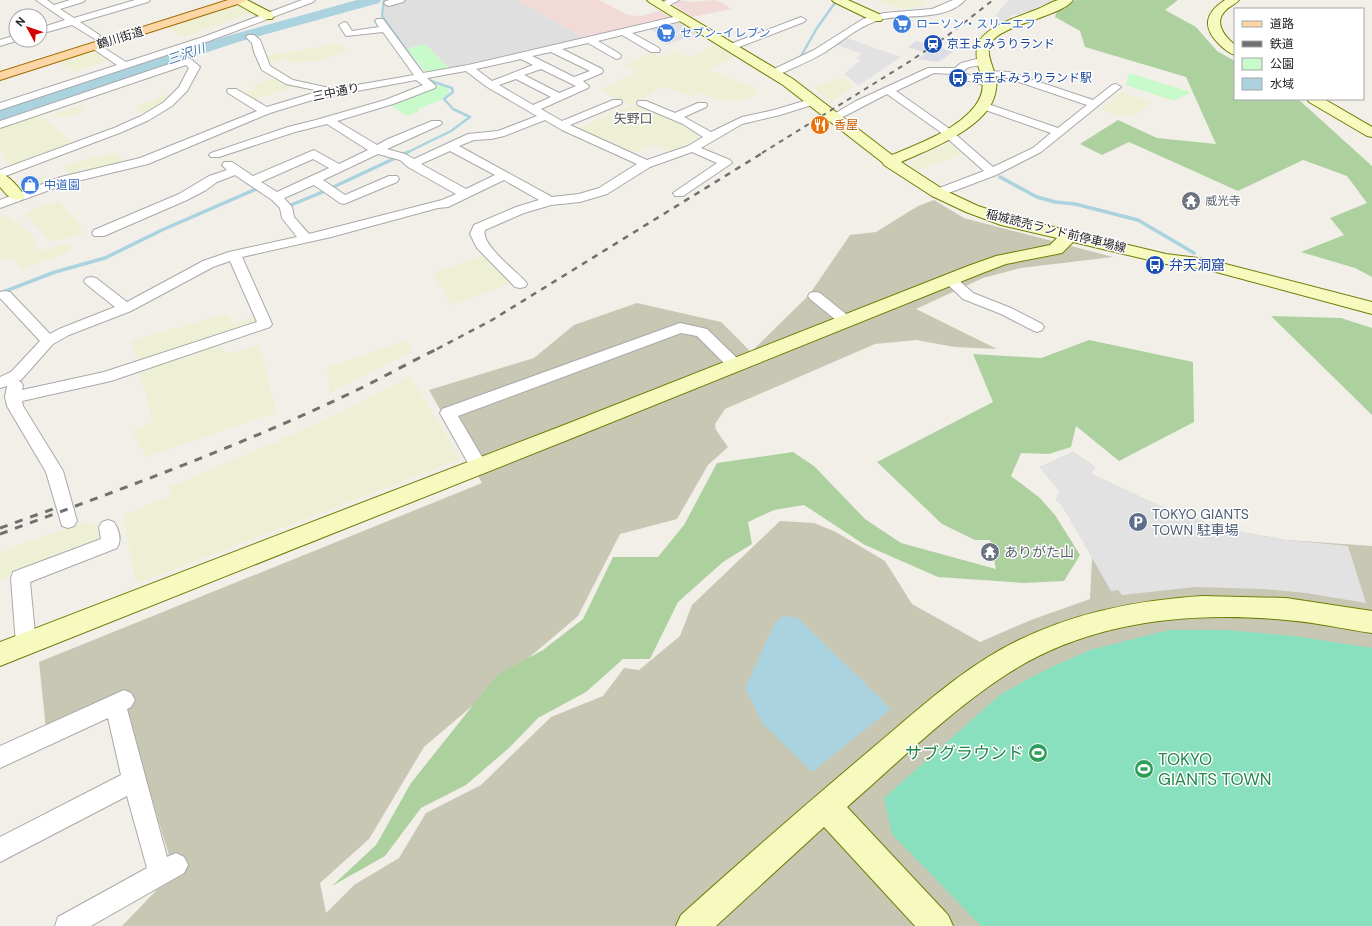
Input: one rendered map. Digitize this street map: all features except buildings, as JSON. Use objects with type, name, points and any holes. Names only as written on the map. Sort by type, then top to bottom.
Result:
[{"type":"main road","name":"鶴川街道","points":[[0,70],[225,0]]},
{"type":"main road","name":"鶴川街道","points":[[0,76],[95,41],[239,0]]},
{"type":"street","points":[[41,0],[73,22],[124,66]]},
{"type":"street","points":[[53,8],[80,0]]},
{"type":"street","points":[[48,29],[145,0]]},
{"type":"street","points":[[239,0],[268,16]]},
{"type":"street","points":[[0,107],[206,39],[310,0]]},
{"type":"street","points":[[389,3],[400,0]]},
{"type":"street","points":[[839,0],[877,18]]},
{"type":"street","points":[[774,73],[822,49],[860,24],[877,18],[933,12],[945,8],[960,0]]},
{"type":"street","points":[[889,162],[948,134],[968,121],[984,106],[990,93],[988,73],[982,48],[990,35],[1004,27],[1051,10],[1067,0]]},
{"type":"street","points":[[1233,0],[1217,11],[1214,17],[1214,25],[1222,40],[1234,50]]},
{"type":"street","name":"稲城読売ランド前停車場線","points":[[663,2],[682,18],[774,73],[814,101],[889,162],[938,193],[972,209],[994,217],[1067,235],[1166,258],[1206,264],[1372,308]]},
{"type":"street","name":"三中通り","points":[[0,204],[17,196],[65,180],[144,161],[266,111],[317,95],[468,68],[682,18]]},
{"type":"street","points":[[732,47],[801,20]]},
{"type":"street","points":[[306,239],[288,218],[286,207],[276,197],[210,152],[389,102],[431,86],[383,25],[350,34],[344,25]]},
{"type":"street","points":[[622,31],[655,50]]},
{"type":"street","points":[[252,37],[257,42],[263,65],[281,78],[290,82],[339,91],[364,109]]},
{"type":"street","points":[[590,40],[616,56]]},
{"type":"street","points":[[554,48],[598,71],[574,81]]},
{"type":"street","points":[[524,56],[584,86],[532,108]]},
{"type":"street","points":[[0,125],[187,61],[195,67],[183,89],[168,104],[145,118],[118,130],[0,174]]},
{"type":"street","points":[[958,72],[968,63],[988,73]]},
{"type":"street","points":[[491,85],[541,65]]},
{"type":"street","points":[[468,68],[491,85],[560,125],[581,136],[646,164]]},
{"type":"street","points":[[833,118],[860,102],[932,70],[958,72],[959,75],[988,73],[1005,74],[1095,104]]},
{"type":"street","points":[[516,75],[559,97]]},
{"type":"street","points":[[938,193],[992,172],[1037,150],[1116,87]]},
{"type":"street","points":[[891,89],[891,92],[948,134],[992,172]]},
{"type":"street","points":[[232,91],[266,111]]},
{"type":"street","points":[[1316,100],[1372,133]]},
{"type":"street","points":[[520,284],[478,239],[477,234],[479,228],[510,214],[550,201],[580,198],[603,191],[646,164],[692,148],[746,119],[776,113],[814,101]]},
{"type":"street","points":[[560,125],[617,102]]},
{"type":"street","points":[[642,104],[687,122],[712,138]]},
{"type":"street","points":[[675,117],[702,105]]},
{"type":"street","points":[[984,106],[1060,132]]},
{"type":"street","points":[[412,164],[472,136],[479,138],[508,133],[545,116]]},
{"type":"street","points":[[328,120],[377,150],[397,154],[466,194]]},
{"type":"street","points":[[276,197],[339,169],[392,141],[436,123]]},
{"type":"street","points":[[450,146],[550,201]]},
{"type":"street","points":[[679,193],[726,164],[692,148]]},
{"type":"street","points":[[252,181],[314,154],[339,169]]},
{"type":"street","points":[[99,233],[183,198],[202,188],[213,179],[236,171]]},
{"type":"street","points":[[0,383],[16,376],[48,341],[64,332],[126,308],[208,264],[234,255],[306,239],[438,204],[444,204],[504,176]]},
{"type":"street","points":[[0,178],[17,196]]},
{"type":"street","points":[[315,180],[344,200],[393,179]]},
{"type":"street","points":[[0,654],[1002,260],[1056,249],[1063,243],[1067,235]]},
{"type":"street","points":[[13,397],[106,377],[265,324],[234,255]]},
{"type":"street","points":[[950,280],[968,296],[992,307],[1006,311],[1037,327]]},
{"type":"street","points":[[91,281],[126,308]]},
{"type":"street","points":[[5,295],[48,341]]},
{"type":"street","points":[[815,296],[846,321]]},
{"type":"street","points":[[479,466],[448,413],[680,328],[702,332],[735,365]]},
{"type":"street","points":[[16,376],[13,397],[15,406],[54,471],[68,521]]},
{"type":"street","points":[[26,644],[20,578],[111,544],[108,527]]},
{"type":"street","points":[[692,926],[826,806],[949,701],[986,672],[1026,649],[1068,631],[1111,619],[1159,610],[1206,607],[1286,610],[1372,622]]},
{"type":"street","points":[[0,758],[120,702],[134,780],[168,869],[67,926]]},
{"type":"street","points":[[0,850],[134,780]]},
{"type":"street","points":[[826,806],[937,926]]},
{"type":"shaded area","points":[[404,0],[517,0],[585,38],[449,68],[425,44],[407,49],[383,16],[385,5]]},
{"type":"shaded area","points":[[517,0],[599,0],[628,15],[640,16],[660,11],[670,17],[585,38]]},
{"type":"shaded area","points":[[678,0],[692,2],[714,0],[725,4],[731,9],[692,17],[672,3]]},
{"type":"shaded area","points":[[881,0],[925,0],[923,1],[926,5],[904,9],[878,2]]},
{"type":"shaded area","points":[[1008,0],[1054,0],[1029,12],[1010,16],[1016,19],[1005,23],[998,20],[996,15]]},
{"type":"shaded area","points":[[233,6],[238,6],[252,13],[184,37],[167,27]]},
{"type":"shaded area","points":[[677,21],[700,36],[689,40],[686,38],[666,45],[661,40],[679,34],[668,28],[654,32],[648,27]]},
{"type":"shaded area","points":[[844,37],[901,57],[858,86],[844,74],[861,60],[856,58],[862,54],[834,44]]},
{"type":"shaded area","points":[[916,41],[953,52],[938,62],[918,59],[926,53],[908,47]]},
{"type":"shaded area","points":[[334,42],[349,51],[317,61],[292,63],[288,59],[267,64],[264,56],[326,46]]},
{"type":"shaded area","points":[[715,45],[734,57],[709,70],[751,86],[760,93],[737,102],[730,99],[719,101],[701,93],[694,97],[662,86],[638,103],[630,104],[623,102],[601,90],[637,72],[624,66],[650,52],[661,57],[678,52],[690,57]]},
{"type":"shaded area","points":[[96,50],[111,60],[74,72],[58,62]]},
{"type":"shaded area","points":[[843,77],[855,86],[831,103],[813,87]]},
{"type":"shaded area","points":[[275,78],[298,85],[253,100],[243,93],[256,89],[252,85]]},
{"type":"shaded area","points":[[1121,92],[1151,102],[1135,116],[1126,113],[1121,117],[1099,110]]},
{"type":"shaded area","points":[[172,93],[174,94],[162,104],[145,114],[135,107]]},
{"type":"shaded area","points":[[80,105],[86,110],[64,118],[62,116],[56,118],[52,115]]},
{"type":"shaded area","points":[[639,105],[688,126],[695,131],[698,139],[668,152],[656,144],[632,153],[599,141],[576,129],[629,106]]},
{"type":"shaded area","points":[[38,114],[72,142],[10,166],[0,151],[0,128]]},
{"type":"shaded area","points":[[949,143],[954,144],[964,154],[916,170],[911,167],[911,162]]},
{"type":"shaded area","points":[[114,152],[126,163],[89,171],[86,168],[74,172],[75,174],[69,175],[63,165]]},
{"type":"shaded area","points":[[48,175],[50,177],[42,180],[46,184],[29,190],[25,189],[21,184]]},
{"type":"shaded area","points":[[934,200],[964,218],[1113,257],[1021,268],[983,278],[916,309],[997,349],[955,347],[916,340],[875,344],[725,409],[715,424],[716,430],[728,447],[708,465],[677,519],[620,534],[578,616],[424,747],[369,839],[320,883],[326,913],[354,885],[399,858],[426,813],[481,785],[551,717],[603,696],[624,668],[639,670],[680,636],[692,605],[780,521],[814,523],[836,532],[885,561],[912,604],[980,642],[1031,620],[1090,599],[1092,557],[1062,505],[1056,500],[1060,492],[1040,467],[1073,452],[1095,467],[1091,474],[1173,512],[1235,531],[1287,540],[1372,546],[1372,926],[122,926],[174,872],[121,697],[46,729],[39,662],[482,483],[429,390],[534,358],[574,325],[637,303],[721,322],[751,352],[809,295],[850,235],[876,232],[918,206]]},
{"type":"shaded area","points":[[59,201],[79,224],[83,234],[53,241],[47,239],[24,212]]},
{"type":"shaded area","points":[[6,215],[28,231],[41,251],[65,244],[69,245],[70,251],[22,269],[11,257],[0,261],[0,218]]},
{"type":"shaded area","points":[[485,255],[516,281],[452,305],[434,277],[436,272]]},
{"type":"shaded area","points":[[228,313],[233,324],[257,316],[259,321],[256,324],[138,361],[131,341]]},
{"type":"shaded area","points":[[406,341],[413,351],[330,392],[327,368]]},
{"type":"shaded area","points":[[218,343],[226,354],[260,345],[276,412],[146,457],[132,431],[153,422],[139,370]]},
{"type":"shaded area","points":[[410,376],[461,459],[136,584],[123,515],[172,496],[169,487],[282,439],[351,407]]},
{"type":"shaded area","name":"TOKYO GIANTS TOWN 駐車場","points":[[1073,452],[1095,467],[1091,474],[1173,512],[1235,531],[1287,540],[1348,546],[1366,603],[1306,593],[1264,589],[1195,587],[1122,595],[1118,590],[1111,591],[1062,505],[1056,500],[1060,492],[1040,467]]},
{"type":"shaded area","points":[[86,522],[94,523],[99,539],[95,545],[0,580],[0,552]]},
{"type":"green space","points":[[1076,0],[1178,0],[1165,10],[1196,27],[1217,51],[1234,60],[1234,100],[1299,100],[1372,166],[1372,277],[1355,268],[1301,252],[1344,235],[1330,218],[1367,203],[1347,176],[1303,160],[1238,191],[1129,142],[1102,155],[1080,144],[1118,120],[1157,138],[1216,144],[1186,77],[1085,47],[1080,31],[1055,17],[1057,11]]},
{"type":"green space","points":[[425,44],[449,68],[426,72],[407,49]]},
{"type":"green space","points":[[1129,73],[1191,92],[1174,101],[1126,85]]},
{"type":"green space","points":[[435,86],[444,86],[448,89],[449,93],[441,100],[418,109],[418,112],[407,116],[388,104]]},
{"type":"green space","points":[[1271,316],[1341,318],[1372,328],[1372,415]]},
{"type":"green space","points":[[1089,340],[1193,362],[1194,422],[1119,461],[1076,426],[1071,447],[1049,454],[1021,453],[1011,476],[1040,498],[1055,515],[1080,555],[1064,581],[1024,583],[938,577],[865,545],[804,505],[774,510],[748,522],[752,544],[723,562],[678,602],[650,659],[623,659],[586,692],[538,718],[510,747],[466,785],[421,808],[385,856],[332,886],[376,845],[411,783],[497,675],[543,650],[583,619],[613,557],[658,557],[684,525],[717,463],[793,452],[814,466],[865,519],[901,543],[996,569],[990,540],[975,540],[942,524],[877,462],[993,402],[973,354],[1041,358]]},
{"type":"green space","name":"TOKYO GIANTS TOWN","points":[[1169,630],[1226,630],[1294,636],[1372,648],[1372,926],[981,926],[892,834],[884,798],[1001,694],[1043,671],[1090,650]]},
{"type":"water","points":[[784,616],[798,618],[891,709],[812,772],[762,723],[745,688],[775,623]]},
{"type":"waterway","name":"三沢川","points":[[0,116],[233,39],[279,25],[374,0]]},
{"type":"waterway","points":[[384,0],[382,16],[425,76],[431,81],[452,88],[453,92],[444,99],[453,109],[470,117],[451,131],[406,153]]},
{"type":"waterway","points":[[801,56],[817,28],[837,0]]},
{"type":"waterway","points":[[291,205],[325,191],[408,152]]},
{"type":"waterway","points":[[1000,177],[1037,197],[1055,202],[1075,204],[1138,220],[1194,253]]},
{"type":"waterway","points":[[0,293],[55,272],[105,258],[162,230],[256,189],[261,191]]},
{"type":"railway","points":[[762,153],[912,60],[947,36],[993,0]]},
{"type":"railway","points":[[437,349],[492,320],[764,152]]},
{"type":"railway","points":[[0,534],[178,467],[266,431],[353,392],[439,348]]},
{"type":"railway","points":[[0,528],[53,509]]},
{"type":"place","name":"ローソン・スリーエフ","points":[[902,24]]},
{"type":"place","name":"セブン-イレブン","points":[[666,33]]},
{"type":"place","name":"京王よみうりランド","points":[[933,44]]},
{"type":"place","name":"京王よみうりランド駅","points":[[958,78]]},
{"type":"place","name":"香屋","points":[[820,125]]},
{"type":"place","name":"中道園","points":[[30,185]]},
{"type":"place","name":"威光寺","points":[[1191,201]]},
{"type":"place","name":"弁天洞窟","points":[[1155,265]]},
{"type":"place","name":"TOKYO GIANTS TOWN 駐車場","points":[[1138,522]]},
{"type":"place","name":"ありがた山","points":[[990,552]]},
{"type":"place","name":"サブグラウンド","points":[[1038,753]]},
{"type":"place","name":"TOKYO GIANTS TOWN","points":[[1144,769]]},
{"type":"district","name":"矢野口","points":[[633,118]]}]
